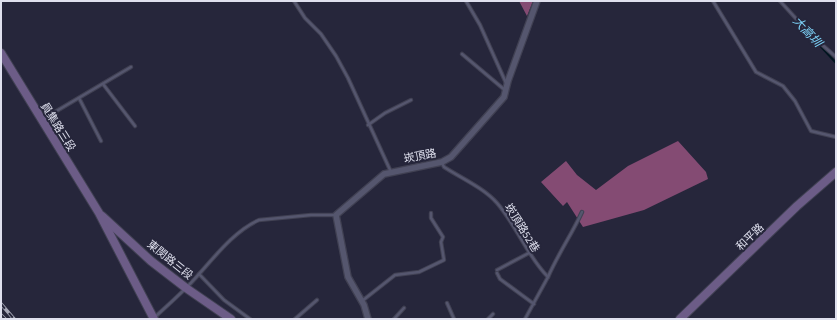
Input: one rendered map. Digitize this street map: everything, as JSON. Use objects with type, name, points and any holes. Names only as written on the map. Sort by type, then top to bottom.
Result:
[{"type":"main road","name":"員集路三段","points":[[1,52],[98,213]]},
{"type":"main road","name":"和平路","points":[[680,319],[797,206],[836,172]]},
{"type":"main road","name":"東閔路三段","points":[[98,213],[152,261],[186,288],[231,319]]},
{"type":"main road","points":[[98,213],[154,319]]},
{"type":"street","name":"崁頂路","points":[[336,215],[384,174],[442,162],[451,156],[504,97],[537,1]]},
{"type":"street","points":[[336,215],[348,277],[362,301],[368,319]]},
{"type":"lane","points":[[294,1],[305,18],[321,34],[336,56],[348,78],[368,125],[391,172]]},
{"type":"lane","points":[[466,1],[480,25],[506,88]]},
{"type":"lane","points":[[713,1],[756,72],[783,86],[795,101],[811,130],[836,138]]},
{"type":"lane","points":[[780,1],[810,34],[836,57]]},
{"type":"lane","points":[[462,54],[506,88]]},
{"type":"lane","points":[[41,120],[131,67]]},
{"type":"lane","points":[[103,84],[135,126]]},
{"type":"lane","points":[[79,98],[101,141]]},
{"type":"lane","points":[[368,125],[385,113],[411,100]]},
{"type":"lane","name":"崁頂路52巷","points":[[442,162],[444,167],[486,193],[498,204],[536,265],[548,278]]},
{"type":"lane","points":[[525,319],[548,278],[556,258],[571,236],[582,212]]},
{"type":"lane","points":[[362,301],[395,275],[419,272],[444,260],[441,242],[443,237],[431,218],[431,213]]},
{"type":"lane","points":[[154,319],[239,233],[252,223],[259,220],[336,215]]},
{"type":"lane","points":[[529,253],[497,271],[500,279],[534,304]]},
{"type":"lane","points":[[199,274],[224,300],[250,319]]},
{"type":"lane","points":[[295,319],[317,300]]},
{"type":"lane","points":[[447,303],[454,319]]},
{"type":"lane","points":[[394,319],[404,308]]},
{"type":"lane","points":[[488,319],[493,314]]},
{"type":"shaded area","points":[[519,1],[533,1],[527,16]]},
{"type":"shaded area","points":[[678,141],[706,172],[708,179],[644,210],[583,227],[567,202],[563,206],[541,182],[566,161],[577,175],[596,190],[628,166]]},
{"type":"waterway","name":"大高圳","points":[[812,37],[836,63]]},
{"type":"railway","points":[[1,304],[14,319]]},
{"type":"railway","points":[[1,315],[5,319]]}]
